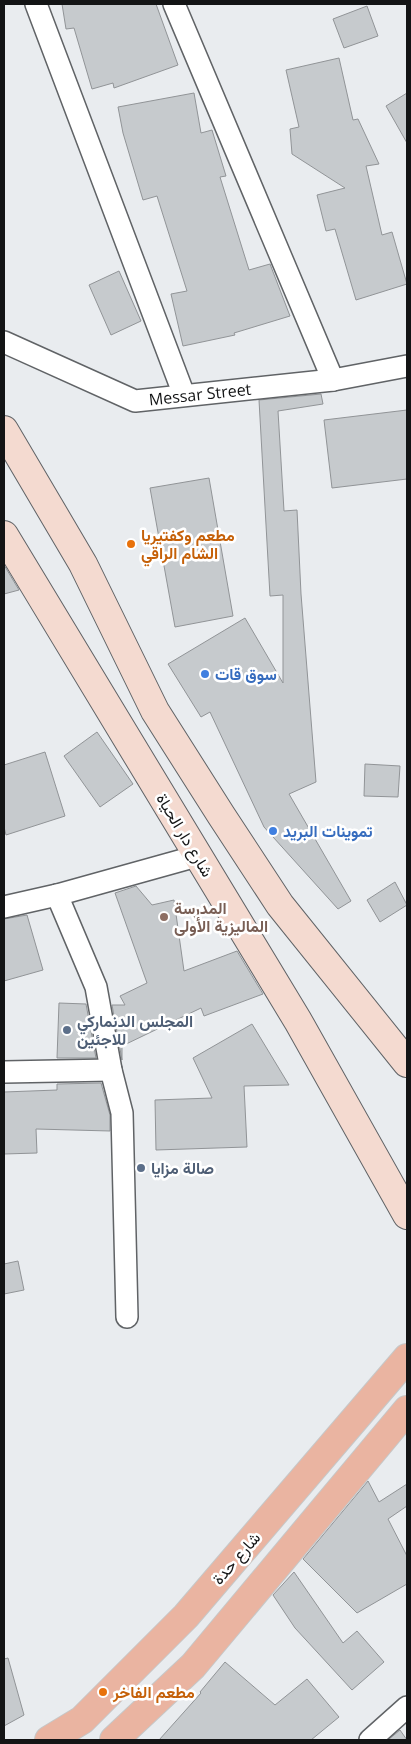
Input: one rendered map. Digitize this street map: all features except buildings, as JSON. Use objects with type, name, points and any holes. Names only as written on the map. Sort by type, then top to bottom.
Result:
[{"type":"main road","points":[[4,430],[83,564],[155,711],[280,905],[407,1063]]},
{"type":"main road","name":"شارع دار الحياة","points":[[4,535],[298,1021],[407,1215]]},
{"type":"main road","points":[[124,732],[155,711]]},
{"type":"main road","name":"شارع حدة","points":[[49,1740],[90,1730],[407,1358]]},
{"type":"main road","points":[[114,1740],[192,1666],[407,1410]]},
{"type":"street","points":[[36,4],[184,394]]},
{"type":"street","points":[[174,4],[333,380]]},
{"type":"street","name":"Messar Street","points":[[4,342],[135,401],[184,394],[333,380],[407,366]]},
{"type":"street","points":[[4,907],[57,895],[197,856]]},
{"type":"street","points":[[57,895],[96,987],[111,1070],[122,1113],[128,1317]]},
{"type":"street","points":[[4,1072],[111,1070]]},
{"type":"street","points":[[370,1740],[407,1707]]},
{"type":"place","name":"مطعم وكفتيريا الشام الراقي","points":[[131,544]]},
{"type":"place","name":"سوق قات","points":[[205,674]]},
{"type":"place","name":"تموينات البريد","points":[[273,831]]},
{"type":"place","name":"المدرسة الماليزية الأولى","points":[[164,917]]},
{"type":"place","name":"المجلس الدنماركي للاجئين","points":[[67,1030]]},
{"type":"place","name":"صالة مزايا","points":[[141,1168]]},
{"type":"place","name":"مطعم الفاخر","points":[[103,1692]]}]
